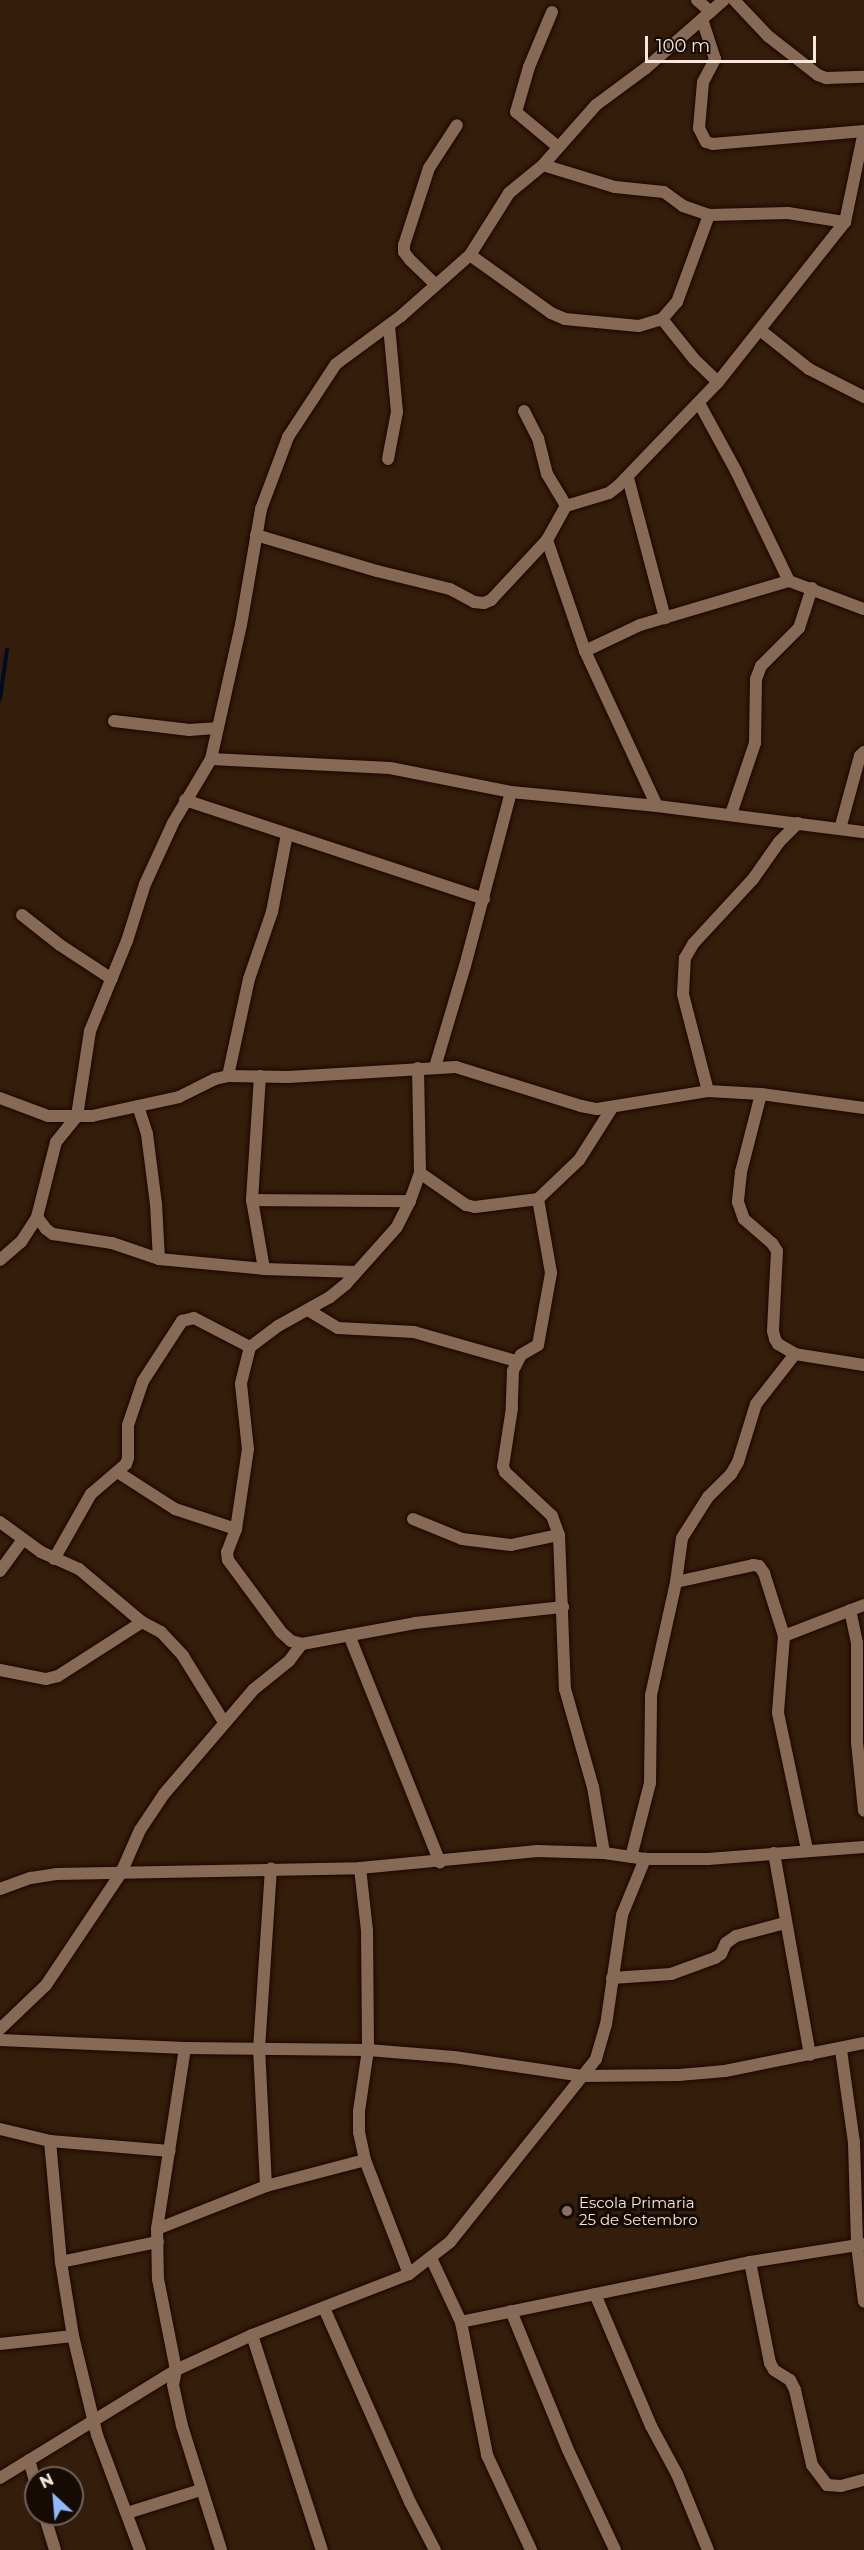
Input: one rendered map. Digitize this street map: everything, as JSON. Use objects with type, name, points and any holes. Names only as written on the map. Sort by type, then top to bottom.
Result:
[{"type":"street","points":[[256,535],[377,571],[450,589],[474,602],[484,603],[491,600],[547,540],[566,506],[609,493],[628,478],[718,382],[845,222],[864,131],[713,144],[706,142],[701,135],[703,82],[715,59],[707,15],[697,0]]},
{"type":"street","points":[[0,1260],[21,1242],[37,1217],[56,1142],[77,1116],[87,1039],[127,941],[151,868],[185,800],[211,759],[216,728],[241,625],[256,535],[267,488],[288,437],[336,364],[389,326],[470,255],[509,193],[543,165],[596,105],[646,68],[724,0]]},
{"type":"street","points":[[734,0],[768,36],[818,75],[826,78],[864,77]]},
{"type":"street","points":[[552,12],[529,67],[516,112],[558,147]]},
{"type":"street","points":[[436,285],[410,260],[404,252],[404,245],[429,168],[457,125]]},
{"type":"street","points":[[543,165],[615,187],[664,192],[683,206],[709,215],[788,213],[845,222]]},
{"type":"street","points":[[470,255],[551,313],[565,320],[639,326],[662,319],[681,294],[709,215]]},
{"type":"street","points":[[662,319],[718,382]]},
{"type":"street","points":[[388,459],[398,412],[389,326]]},
{"type":"street","points":[[760,330],[809,369],[864,397]]},
{"type":"street","points":[[699,404],[736,471],[789,581]]},
{"type":"street","points":[[524,411],[538,438],[548,474],[566,506]]},
{"type":"street","points":[[628,478],[664,618]]},
{"type":"street","points":[[547,540],[585,651],[657,806]]},
{"type":"street","points":[[585,651],[627,630],[789,581],[864,609]]},
{"type":"street","points":[[731,814],[755,743],[756,679],[761,666],[799,628],[812,588]]},
{"type":"street","points":[[114,721],[189,730],[216,728]]},
{"type":"street","points":[[840,829],[860,756],[864,752]]},
{"type":"street","points":[[211,759],[390,768],[511,792],[731,814],[864,832]]},
{"type":"street","points":[[435,1067],[484,900],[511,792]]},
{"type":"street","points":[[185,800],[484,900]]},
{"type":"street","points":[[708,1091],[683,994],[685,958],[693,944],[753,879],[779,842],[798,823]]},
{"type":"street","points":[[228,1076],[249,979],[272,912],[287,834]]},
{"type":"street","points":[[22,915],[60,945],[111,979]]},
{"type":"street","points":[[0,1098],[35,1113],[77,1116],[179,1097],[215,1079],[228,1076],[288,1077],[456,1067],[581,1106],[612,1108],[708,1091],[761,1094],[864,1108]]},
{"type":"street","points":[[418,1068],[420,1173],[410,1201],[387,1240],[330,1297],[278,1326],[250,1347],[242,1384],[248,1449],[236,1529],[227,1552],[228,1560],[280,1632],[291,1641],[302,1644],[431,1620],[563,1607]]},
{"type":"street","points":[[260,1076],[252,1200],[264,1269]]},
{"type":"street","points":[[761,1094],[741,1172],[738,1202],[744,1219],[772,1243],[777,1251],[773,1331],[778,1344],[795,1354],[864,1365]]},
{"type":"street","points":[[138,1106],[147,1134],[156,1204],[159,1259]]},
{"type":"street","points":[[420,1173],[466,1205],[475,1208],[537,1199],[579,1160],[612,1108]]},
{"type":"street","points":[[537,1199],[550,1273],[538,1345],[516,1361],[503,1466],[505,1472],[552,1516],[559,1535],[565,1689],[593,1787],[604,1853]]},
{"type":"street","points":[[252,1200],[410,1201]]},
{"type":"street","points":[[37,1217],[53,1234],[112,1243],[159,1259],[264,1269],[356,1272]]},
{"type":"street","points":[[308,1310],[338,1328],[414,1332],[516,1361]]},
{"type":"street","points":[[54,1559],[91,1494],[119,1473],[128,1458],[129,1425],[143,1381],[182,1321],[194,1318],[250,1347]]},
{"type":"street","points":[[632,1857],[652,1770],[651,1695],[676,1582],[682,1538],[708,1497],[731,1474],[738,1462],[756,1404],[795,1354]]},
{"type":"street","points":[[119,1473],[176,1509],[236,1529]]},
{"type":"street","points":[[413,1519],[462,1539],[511,1545],[559,1535]]},
{"type":"street","points":[[0,1522],[54,1559],[79,1569],[142,1622],[161,1632],[176,1648],[224,1722]]},
{"type":"street","points":[[0,1571],[23,1539]]},
{"type":"street","points":[[676,1582],[753,1565],[759,1566],[764,1572],[784,1636],[785,1647],[778,1713],[807,1850]]},
{"type":"street","points":[[784,1636],[864,1605]]},
{"type":"street","points":[[850,1610],[857,1642],[857,1742],[864,1810]]},
{"type":"street","points":[[0,1670],[46,1679],[58,1676],[142,1622]]},
{"type":"street","points":[[349,1635],[440,1862]]},
{"type":"street","points":[[0,2029],[46,1985],[121,1874],[140,1830],[152,1810],[224,1722],[253,1690],[289,1661],[302,1644]]},
{"type":"street","points":[[0,1889],[31,1878],[48,1875],[360,1868],[537,1851],[604,1853],[645,1859],[708,1859],[864,1847]]},
{"type":"street","points":[[774,1853],[810,2055]]},
{"type":"street","points":[[0,2478],[176,2370],[252,2335],[410,2274],[450,2242],[596,2059],[602,2043],[622,1915],[645,1859]]},
{"type":"street","points":[[360,1868],[367,1930],[368,2050],[359,2111],[365,2160],[410,2274]]},
{"type":"street","points":[[266,2186],[259,2049],[271,1869]]},
{"type":"street","points":[[612,1977],[671,1974],[715,1958],[721,1954],[726,1943],[736,1936],[785,1923]]},
{"type":"street","points":[[0,2040],[185,2048],[368,2050],[454,2057],[582,2076],[679,2075],[725,2071],[841,2050],[864,2043]]},
{"type":"street","points":[[185,2048],[157,2229],[160,2298],[176,2370],[173,2385],[201,2490],[221,2550]]},
{"type":"street","points":[[841,2050],[854,2142],[864,2302]]},
{"type":"street","points":[[0,2129],[50,2141],[170,2151]]},
{"type":"street","points":[[50,2141],[61,2262],[73,2336],[97,2436],[140,2550]]},
{"type":"street","points":[[157,2229],[266,2186],[365,2160]]},
{"type":"street","points":[[61,2262],[158,2242]]},
{"type":"street","points":[[461,2322],[750,2262],[860,2245]]},
{"type":"street","points":[[431,2258],[461,2322],[487,2455],[531,2550]]},
{"type":"street","points":[[750,2262],[770,2363],[774,2370],[790,2380],[795,2390],[812,2465],[827,2485],[841,2486],[864,2480]]},
{"type":"street","points":[[595,2294],[651,2426],[677,2474],[708,2550]]},
{"type":"street","points":[[324,2308],[410,2502],[435,2550]]},
{"type":"street","points":[[511,2311],[568,2450],[615,2550]]},
{"type":"street","points":[[252,2335],[322,2550]]},
{"type":"street","points":[[0,2344],[73,2336]]},
{"type":"street","points":[[29,2460],[31,2466]]},
{"type":"street","points":[[127,2513],[201,2490]]},
{"type":"street","points":[[48,2526],[55,2550]]},
{"type":"waterway","points":[[0,699],[7,649]]},
{"type":"place","name":"Escola Primaria 25 de Setembro","points":[[567,2211]]}]
